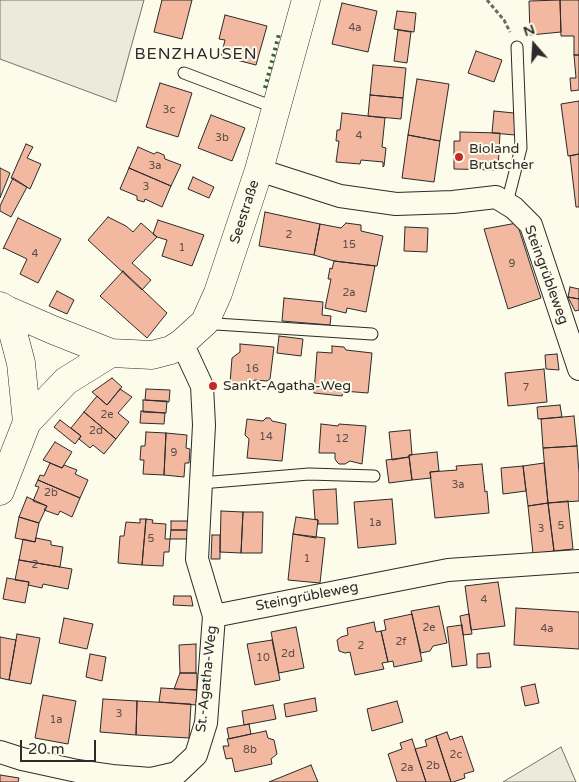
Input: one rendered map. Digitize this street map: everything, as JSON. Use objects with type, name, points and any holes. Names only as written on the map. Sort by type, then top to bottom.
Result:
[{"type":"street","name":"Seestraße","points":[[3,308],[111,354],[152,355],[170,350],[182,343],[205,322],[218,293],[259,170],[306,0]]},
{"type":"street","points":[[259,170],[340,196],[396,204],[453,202],[496,197],[507,203]]},
{"type":"street","name":"Steingrübleweg","points":[[507,203],[531,225],[579,369]]},
{"type":"street","points":[[3,308],[21,363],[27,422]]},
{"type":"street","name":"St.-Agatha-Weg","points":[[0,752],[22,759],[77,771],[151,779],[177,773],[196,756],[206,722],[214,616],[197,559],[204,425],[202,386],[182,343]]},
{"type":"street","points":[[0,491],[27,422],[66,381],[111,354]]},
{"type":"street","name":"Steingrübleweg","points":[[214,616],[448,570],[579,561]]},
{"type":"lane","points":[[507,203],[521,148],[516,47]]},
{"type":"lane","points":[[184,73],[276,108]]},
{"type":"lane","points":[[205,322],[372,334]]},
{"type":"lane","points":[[201,483],[309,474],[374,476]]},
{"type":"path","points":[[487,0],[504,20],[516,47]]},
{"type":"shaded area","points":[[0,0],[144,0],[116,102],[0,59]]},
{"type":"shaded area","points":[[561,747],[576,782],[503,782]]},
{"type":"building","points":[[162,0],[192,0],[182,39],[154,32]]},
{"type":"building","points":[[560,0],[561,32],[530,35],[529,1]]},
{"type":"building","points":[[560,0],[579,0],[579,55],[574,55],[574,36],[561,36]]},
{"type":"building","points":[[342,3],[377,11],[368,52],[332,44]]},
{"type":"building","points":[[397,11],[416,13],[414,32],[394,29]]},
{"type":"building","points":[[225,15],[267,26],[256,65],[221,56],[225,40],[219,39]]},
{"type":"building","points":[[398,30],[411,32],[407,63],[394,61]]},
{"type":"building","points":[[476,51],[502,60],[494,82],[468,73]]},
{"type":"building","points":[[574,55],[579,55],[579,90],[571,91],[570,78],[576,78]]},
{"type":"building","points":[[373,65],[406,68],[403,98],[370,95]]},
{"type":"building","points":[[417,79],[449,84],[440,141],[408,135]]},
{"type":"building","points":[[160,83],[192,93],[178,137],[146,127]]},
{"type":"building","points":[[370,95],[403,98],[401,119],[368,116]]},
{"type":"building","points":[[579,101],[579,154],[568,156],[561,104]]},
{"type":"building","points":[[494,111],[514,113],[515,135],[492,133]]},
{"type":"building","points":[[342,113],[385,118],[382,147],[386,148],[383,167],[383,162],[361,160],[360,164],[336,162],[339,141],[336,141],[337,130],[340,130]]},
{"type":"building","points":[[211,115],[245,128],[232,161],[198,148]]},
{"type":"building","points":[[460,132],[500,133],[498,170],[454,169],[454,141],[460,141]]},
{"type":"building","points":[[408,135],[440,141],[434,182],[402,178]]},
{"type":"building","points":[[26,144],[33,147],[27,158],[41,164],[30,189],[11,178]]},
{"type":"building","points":[[138,147],[154,154],[157,152],[164,155],[165,159],[181,165],[171,186],[129,168]]},
{"type":"building","points":[[579,154],[579,207],[576,207],[570,156]]},
{"type":"building","points":[[0,168],[10,173],[0,198]]},
{"type":"building","points":[[129,168],[171,186],[162,207],[145,199],[144,202],[137,200],[137,196],[120,189]]},
{"type":"building","points":[[193,177],[214,187],[209,198],[188,189]]},
{"type":"building","points":[[13,178],[27,187],[11,217],[0,211],[0,206]]},
{"type":"building","points":[[265,212],[320,224],[314,255],[259,246]]},
{"type":"building","points":[[108,217],[126,226],[133,232],[141,223],[157,237],[132,263],[151,280],[142,290],[88,240]]},
{"type":"building","points":[[18,218],[61,239],[38,283],[20,274],[27,259],[3,249]]},
{"type":"building","points":[[158,220],[204,235],[192,266],[162,256],[167,240],[153,234]]},
{"type":"building","points":[[346,223],[361,225],[361,231],[383,236],[377,266],[334,261],[314,255],[320,224],[341,228]]},
{"type":"building","points":[[517,223],[541,298],[508,309],[484,229]]},
{"type":"building","points":[[405,227],[428,228],[427,252],[404,251]]},
{"type":"building","points":[[334,261],[375,266],[366,312],[347,308],[346,313],[325,308],[331,279],[328,279],[330,268],[332,269]]},
{"type":"building","points":[[123,271],[167,313],[147,338],[100,296]]},
{"type":"building","points":[[570,287],[579,289],[579,299],[568,297]]},
{"type":"building","points":[[57,291],[74,300],[67,314],[49,306]]},
{"type":"building","points":[[568,297],[579,299],[579,310],[575,311]]},
{"type":"building","points":[[284,298],[323,302],[322,315],[331,316],[330,325],[282,321]]},
{"type":"building","points":[[279,336],[303,339],[301,356],[277,353]]},
{"type":"building","points":[[240,344],[274,347],[270,379],[267,381],[255,380],[249,385],[230,383],[232,358],[240,352]]},
{"type":"building","points":[[332,346],[344,347],[346,350],[372,353],[368,393],[343,391],[342,396],[314,393],[317,352],[332,353]]},
{"type":"building","points":[[557,354],[559,370],[546,369],[545,355]]},
{"type":"building","points":[[544,369],[547,402],[508,406],[505,373]]},
{"type":"building","points":[[112,378],[122,387],[107,405],[92,392]]},
{"type":"building","points":[[120,389],[132,397],[118,413],[129,422],[116,439],[84,412],[97,396],[107,405]]},
{"type":"building","points":[[146,389],[170,390],[169,402],[145,400]]},
{"type":"building","points":[[143,400],[167,401],[166,413],[143,412]]},
{"type":"building","points":[[560,405],[562,417],[538,419],[537,407]]},
{"type":"building","points":[[141,411],[165,413],[164,424],[140,423]]},
{"type":"building","points":[[84,412],[116,439],[104,454],[93,445],[90,448],[79,439],[81,436],[71,428]]},
{"type":"building","points":[[574,416],[577,446],[543,448],[541,419]]},
{"type":"building","points":[[266,418],[286,424],[282,461],[247,458],[249,439],[245,435],[247,419],[263,421]]},
{"type":"building","points":[[60,420],[81,436],[75,444],[54,427]]},
{"type":"building","points":[[321,424],[366,426],[362,464],[350,461],[345,464],[339,464],[335,459],[335,453],[319,453]]},
{"type":"building","points":[[410,430],[412,455],[392,460],[389,432]]},
{"type":"building","points":[[146,432],[166,433],[164,475],[143,474],[144,460],[140,460],[141,446],[145,446]]},
{"type":"building","points":[[166,433],[187,435],[186,448],[190,449],[189,463],[185,463],[184,477],[164,475]]},
{"type":"building","points":[[55,442],[72,452],[62,468],[43,460]]},
{"type":"building","points":[[577,446],[579,501],[548,503],[543,448]]},
{"type":"building","points":[[437,452],[439,471],[430,472],[431,478],[412,480],[409,455]]},
{"type":"building","points":[[409,457],[412,480],[389,483],[386,460]]},
{"type":"building","points":[[50,463],[62,468],[64,465],[77,470],[75,474],[88,480],[80,498],[38,480],[40,475],[44,476]]},
{"type":"building","points":[[544,463],[548,503],[528,506],[523,466]]},
{"type":"building","points":[[482,464],[489,513],[435,518],[430,472],[457,470],[456,466]]},
{"type":"building","points":[[523,466],[526,491],[503,494],[501,468]]},
{"type":"building","points":[[38,480],[80,498],[72,517],[60,511],[58,515],[44,510],[47,506],[33,501],[39,487],[35,486]]},
{"type":"building","points":[[336,489],[338,524],[318,524],[318,520],[315,519],[313,490]]},
{"type":"building","points":[[27,497],[47,506],[39,523],[19,517]]},
{"type":"building","points":[[392,499],[396,544],[358,548],[354,502]]},
{"type":"building","points":[[568,501],[573,549],[554,551],[548,503]]},
{"type":"building","points":[[548,503],[554,551],[533,554],[528,506]]},
{"type":"building","points":[[221,511],[243,512],[241,553],[220,552]]},
{"type":"building","points":[[243,512],[263,512],[262,553],[241,553]]},
{"type":"building","points":[[19,517],[39,523],[35,542],[15,538]]},
{"type":"building","points":[[296,517],[318,520],[316,538],[293,534]]},
{"type":"building","points":[[140,519],[146,519],[142,565],[118,563],[120,536],[124,536],[126,522],[140,523]]},
{"type":"building","points":[[146,519],[153,520],[152,523],[166,524],[165,539],[170,539],[169,552],[164,552],[163,566],[142,565]]},
{"type":"building","points":[[171,521],[188,521],[188,530],[171,530]]},
{"type":"building","points":[[171,530],[188,530],[188,539],[170,539]]},
{"type":"building","points":[[293,534],[325,538],[320,583],[288,580]]},
{"type":"building","points":[[212,535],[220,535],[220,559],[211,559]]},
{"type":"building","points":[[36,538],[51,541],[51,545],[63,547],[60,567],[19,560],[23,539],[35,542]]},
{"type":"building","points":[[19,560],[72,569],[68,589],[43,584],[42,588],[28,585],[29,582],[15,580]]},
{"type":"building","points":[[7,578],[29,582],[25,603],[3,599]]},
{"type":"building","points":[[498,582],[505,626],[471,630],[465,586]]},
{"type":"building","points":[[174,596],[191,596],[193,606],[173,605]]},
{"type":"building","points":[[439,606],[447,643],[433,646],[430,651],[421,653],[411,611]]},
{"type":"building","points":[[516,608],[579,612],[579,649],[514,645]]},
{"type":"building","points":[[412,614],[422,661],[394,667],[393,661],[388,662],[381,631],[386,630],[384,620]]},
{"type":"building","points":[[469,614],[472,634],[463,635],[460,616]]},
{"type":"building","points":[[64,618],[93,624],[87,649],[59,643]]},
{"type":"building","points":[[374,622],[376,632],[381,631],[388,662],[382,663],[384,669],[355,675],[350,652],[339,651],[337,640],[348,635],[347,628]]},
{"type":"building","points":[[462,625],[467,665],[452,667],[447,627]]},
{"type":"building","points":[[296,627],[304,668],[279,673],[271,632]]},
{"type":"building","points":[[17,634],[40,638],[31,684],[9,680]]},
{"type":"building","points":[[0,637],[16,640],[9,680],[0,678]]},
{"type":"building","points":[[272,640],[280,680],[255,685],[247,644]]},
{"type":"building","points":[[196,644],[196,673],[180,673],[179,645]]},
{"type":"building","points":[[489,653],[491,667],[477,668],[477,654]]},
{"type":"building","points":[[90,654],[106,657],[102,681],[86,677]]},
{"type":"building","points":[[180,673],[197,673],[197,690],[174,689]]},
{"type":"building","points":[[535,684],[539,703],[525,706],[521,687]]},
{"type":"building","points":[[161,688],[197,690],[196,705],[159,702]]},
{"type":"building","points":[[43,695],[76,701],[68,744],[35,738]]},
{"type":"building","points":[[315,698],[317,711],[286,717],[284,704]]},
{"type":"building","points":[[103,699],[137,701],[136,735],[100,732]]},
{"type":"building","points":[[137,701],[191,704],[189,738],[136,735]]},
{"type":"building","points":[[397,701],[403,722],[372,731],[367,709]]},
{"type":"building","points":[[273,705],[276,719],[244,725],[242,711]]},
{"type":"building","points":[[249,724],[251,734],[229,739],[227,728]]},
{"type":"building","points":[[266,731],[268,738],[274,740],[277,754],[271,759],[272,764],[235,772],[232,758],[226,759],[223,746],[229,746],[227,739]]},
{"type":"building","points":[[447,732],[450,740],[462,736],[474,771],[464,774],[465,778],[453,782],[451,782],[436,736]]},
{"type":"building","points":[[436,736],[451,782],[426,782],[415,749],[427,746],[425,740]]},
{"type":"building","points":[[412,739],[426,782],[397,782],[388,754],[402,749],[400,743]]},
{"type":"building","points":[[311,765],[318,782],[269,782]]},
{"type":"building","points":[[0,775],[19,778],[18,782],[0,782]]},
{"type":"hedge","points":[[265,88],[279,34]]},
{"type":"place","name":"Bioland Brutscher","points":[[459,157]]},
{"type":"place","name":"Sankt-Agatha-Weg","points":[[213,386]]},
{"type":"district","name":"BENZHAUSEN","points":[[196,55]]}]
